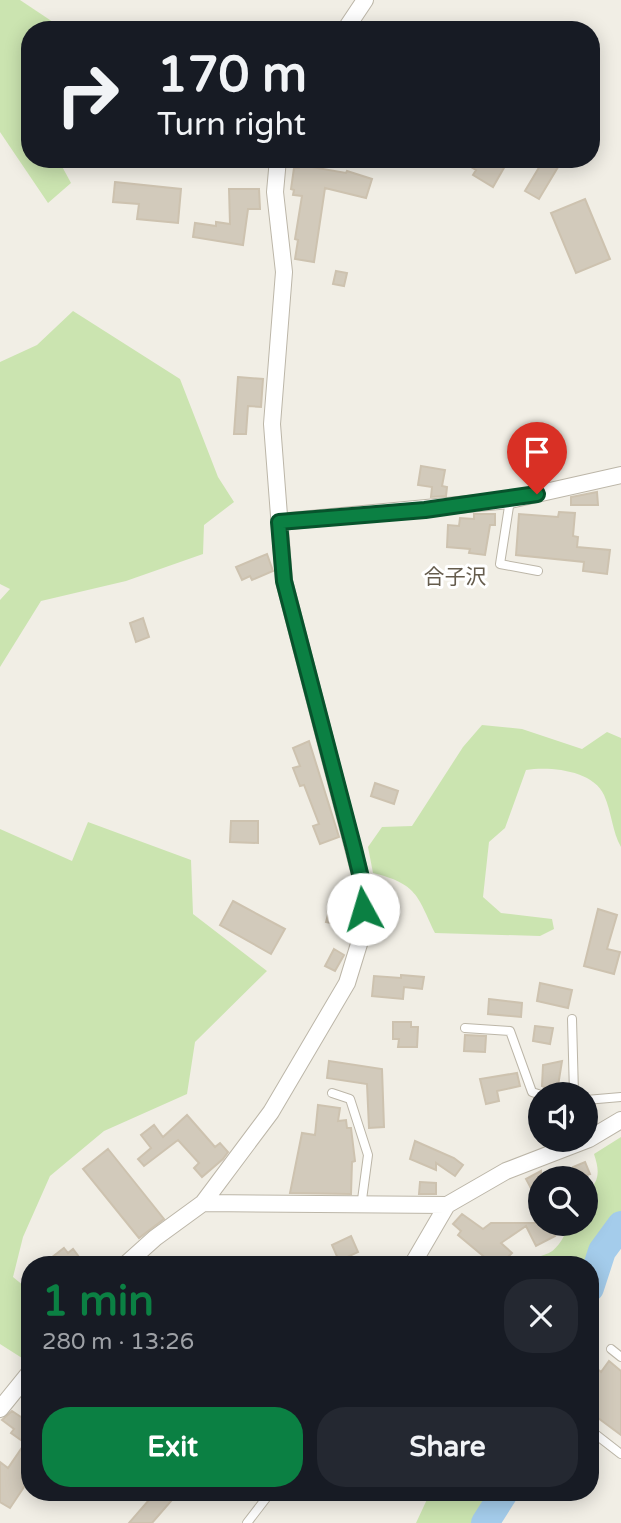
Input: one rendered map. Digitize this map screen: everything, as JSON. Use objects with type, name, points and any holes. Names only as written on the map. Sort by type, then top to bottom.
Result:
[{"type":"street","points":[[351,21],[365,0]]},
{"type":"street","points":[[135,1256],[203,1203],[271,1112],[347,983],[363,931],[363,886],[284,581],[272,424],[284,272],[275,192],[277,168]]},
{"type":"street","points":[[279,522],[510,500],[620,476]]},
{"type":"street","points":[[203,1203],[447,1205],[506,1171],[589,1139],[621,1120]]},
{"type":"street","points":[[417,1256],[447,1205]]},
{"type":"street","points":[[0,1409],[21,1383]]},
{"type":"lane","points":[[510,500],[500,564],[538,571]]},
{"type":"lane","points":[[572,1019],[574,1082]]},
{"type":"lane","points":[[465,1028],[510,1031],[528,1082]]},
{"type":"lane","points":[[332,1093],[350,1099],[368,1155],[361,1206]]},
{"type":"lane","points":[[598,1099],[621,1097]]},
{"type":"lane","points":[[611,1349],[621,1357]]},
{"type":"lane","points":[[599,1437],[621,1454]]},
{"type":"lane","points":[[247,1523],[264,1501]]},
{"type":"green space","points":[[0,0],[20,0],[52,21],[21,21],[21,163],[0,132]]},
{"type":"green space","points":[[24,168],[63,168],[71,183],[48,203]]},
{"type":"green space","points":[[73,311],[180,379],[218,477],[234,502],[204,525],[203,554],[126,581],[41,601],[0,667],[0,600],[10,589],[0,584],[0,362],[37,345]]},
{"type":"green space","points":[[482,725],[522,729],[582,749],[607,732],[621,738],[621,847],[607,802],[598,787],[581,775],[546,769],[526,770],[505,828],[489,842],[483,897],[501,913],[552,919],[554,929],[540,936],[435,933],[414,893],[399,882],[373,873],[368,847],[382,827],[412,826],[463,747]]},
{"type":"green space","points":[[88,822],[191,860],[193,914],[267,971],[195,1042],[187,1094],[104,1131],[50,1176],[23,1237],[13,1277],[21,1284],[21,1357],[0,1344],[0,829],[72,861]]},
{"type":"green space","points":[[621,1137],[621,1213],[596,1256],[542,1256],[553,1251],[564,1236],[598,1236],[597,1165],[594,1154]]},
{"type":"green space","points":[[426,1501],[487,1501],[472,1523],[416,1523]]},
{"type":"building","points":[[294,168],[347,171],[372,179],[366,198],[325,188],[314,262],[295,259],[298,240],[295,239],[302,196],[293,195],[294,190],[291,189]]},
{"type":"building","points":[[473,168],[504,168],[493,187],[473,175],[476,170]]},
{"type":"building","points":[[539,168],[557,168],[539,199],[525,191]]},
{"type":"building","points":[[115,182],[181,189],[178,223],[137,219],[139,204],[113,202]]},
{"type":"building","points":[[229,189],[259,189],[260,209],[248,209],[243,245],[193,237],[195,223],[216,226],[216,222],[230,224]]},
{"type":"building","points":[[585,199],[610,259],[576,273],[551,213]]},
{"type":"building","points":[[336,271],[347,273],[344,286],[333,284]]},
{"type":"building","points":[[238,377],[263,379],[261,407],[248,406],[246,434],[234,434]]},
{"type":"building","points":[[421,466],[445,470],[442,486],[447,487],[446,496],[431,497],[432,487],[418,485]]},
{"type":"building","points":[[597,492],[598,505],[571,505],[571,497]]},
{"type":"building","points":[[559,512],[575,513],[573,536],[578,537],[577,547],[610,550],[607,574],[583,571],[584,562],[516,555],[519,514],[558,517]]},
{"type":"building","points":[[474,514],[495,514],[495,525],[490,525],[485,555],[469,553],[470,549],[447,547],[448,525],[459,526],[460,518],[474,519]]},
{"type":"building","points":[[267,554],[273,571],[252,580],[250,576],[242,580],[236,567]]},
{"type":"building","points":[[143,618],[149,637],[136,642],[130,623]]},
{"type":"building","points":[[309,741],[339,837],[320,844],[313,826],[319,824],[304,785],[300,786],[293,768],[300,766],[293,748]]},
{"type":"building","points":[[375,783],[398,791],[394,804],[371,796]]},
{"type":"building","points":[[231,821],[258,821],[258,843],[230,842]]},
{"type":"building","points":[[233,901],[285,929],[271,954],[220,925]]},
{"type":"building","points":[[331,904],[353,910],[353,928],[326,922]]},
{"type":"building","points":[[598,909],[617,915],[607,949],[620,952],[614,974],[584,966]]},
{"type":"building","points":[[334,949],[344,955],[335,971],[325,966]]},
{"type":"building","points":[[401,975],[424,977],[422,989],[404,987],[403,999],[372,996],[374,976],[401,978]]},
{"type":"building","points":[[540,983],[572,990],[568,1008],[537,1001]]},
{"type":"building","points":[[489,999],[522,1003],[521,1017],[488,1014]]},
{"type":"building","points":[[393,1022],[411,1022],[411,1027],[418,1027],[417,1047],[398,1047],[399,1039],[393,1039]]},
{"type":"building","points":[[535,1026],[553,1028],[550,1044],[533,1041]]},
{"type":"building","points":[[465,1035],[486,1036],[485,1052],[464,1051]]},
{"type":"building","points":[[329,1061],[382,1069],[384,1127],[369,1128],[367,1084],[327,1078]]},
{"type":"building","points":[[562,1061],[559,1082],[542,1082],[543,1065]]},
{"type":"building","points":[[517,1073],[520,1086],[497,1091],[499,1101],[486,1104],[480,1079]]},
{"type":"building","points":[[318,1105],[340,1108],[338,1121],[346,1120],[347,1128],[351,1128],[355,1161],[352,1162],[351,1194],[290,1193],[302,1133],[315,1135]]},
{"type":"building","points":[[187,1115],[215,1147],[220,1143],[228,1152],[223,1159],[202,1177],[194,1168],[199,1163],[178,1140],[144,1166],[138,1159],[151,1148],[141,1135],[154,1125],[163,1137]]},
{"type":"building","points":[[415,1141],[454,1158],[463,1165],[455,1176],[436,1163],[436,1170],[410,1159]]},
{"type":"building","points":[[108,1149],[164,1219],[139,1238],[83,1169]]},
{"type":"building","points":[[420,1182],[436,1183],[436,1194],[419,1194]]},
{"type":"building","points":[[462,1214],[483,1229],[491,1223],[528,1223],[528,1230],[526,1226],[501,1243],[512,1253],[509,1256],[483,1256],[458,1235],[461,1231],[453,1224]]},
{"type":"building","points":[[351,1236],[358,1252],[350,1256],[337,1256],[332,1245]]},
{"type":"building","points":[[531,1236],[555,1236],[536,1246]]},
{"type":"building","points":[[64,1248],[68,1253],[73,1249],[78,1256],[54,1256]]},
{"type":"building","points":[[609,1361],[621,1371],[621,1435],[599,1419],[599,1370],[601,1372]]},
{"type":"building","points":[[12,1411],[21,1417],[21,1440],[11,1433],[14,1429],[2,1420]]},
{"type":"building","points":[[21,1449],[21,1492],[10,1508],[0,1502],[0,1462],[8,1468]]},
{"type":"building","points":[[148,1501],[171,1501],[152,1523],[129,1523]]},
{"type":"waterway","points":[[599,1260],[602,1251],[621,1225]]},
{"type":"waterway","points":[[485,1523],[499,1501]]},
{"type":"district","name":"合子沢","points":[[455,577]]},
{"type":"route","points":[[363,909],[363,886],[284,581],[279,522],[425,510],[510,500],[537,494]]}]
